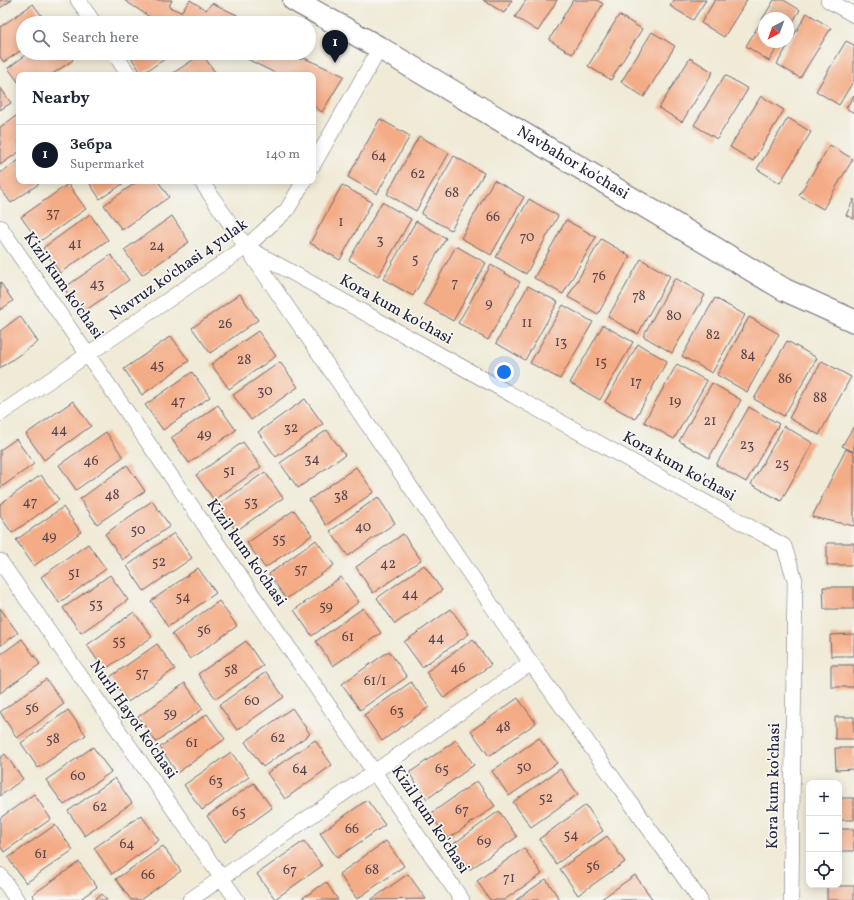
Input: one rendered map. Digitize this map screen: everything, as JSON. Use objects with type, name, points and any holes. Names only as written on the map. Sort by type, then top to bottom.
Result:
[{"type":"main road","name":"Navbahor ko'chasi","points":[[294,0],[380,48],[785,290],[854,322]]},
{"type":"street","points":[[78,0],[89,16]]},
{"type":"street","points":[[828,0],[854,15]]},
{"type":"street","points":[[316,160],[380,48]]},
{"type":"street","points":[[119,60],[127,72]]},
{"type":"street","name":"Kora kum ko'chasi","points":[[203,184],[531,663],[700,900]]},
{"type":"street","name":"Navruz ko'chasi 4 yulak","points":[[0,414],[246,247],[287,210],[302,184]]},
{"type":"street","name":"Kizil kum ko'chasi","points":[[0,227],[462,900]]},
{"type":"street","name":"Kora kum ko'chasi","points":[[246,247],[784,546],[795,580],[791,900]]},
{"type":"street","name":"Nurli Hayot ko'chasi","points":[[0,560],[237,900]]},
{"type":"street","points":[[190,900],[531,663]]},
{"type":"street","points":[[0,876],[16,900]]},
{"type":"building","points":[[0,0],[12,0],[0,8]]},
{"type":"building","points":[[124,0],[172,0],[169,7],[181,12],[190,0],[206,10],[212,3],[237,15],[236,16],[148,16]]},
{"type":"building","points":[[483,0],[512,0],[504,13]]},
{"type":"building","points":[[526,0],[557,0],[538,31],[515,17]]},
{"type":"building","points":[[573,0],[597,0],[603,4],[572,54],[549,40]]},
{"type":"building","points":[[674,0],[706,0],[693,20],[670,6]]},
{"type":"building","points":[[715,0],[747,0],[724,37],[701,23]]},
{"type":"building","points":[[774,0],[784,0],[800,10],[794,20],[794,12],[767,12]]},
{"type":"building","points":[[33,4],[42,16],[16,16],[16,54],[4,62],[0,57],[0,27]]},
{"type":"building","points":[[807,13],[831,28],[800,78],[777,64],[786,48],[794,48],[794,35]]},
{"type":"building","points":[[619,15],[642,29],[611,80],[588,66]]},
{"type":"building","points":[[758,26],[758,48],[777,48],[769,61],[746,46]]},
{"type":"building","points":[[652,32],[675,46],[644,97],[621,82]]},
{"type":"building","points":[[846,41],[854,45],[854,80],[839,105],[816,91]]},
{"type":"building","points":[[690,58],[713,72],[682,122],[659,108]]},
{"type":"building","points":[[19,60],[73,60],[55,72],[16,72],[16,79],[8,68]]},
{"type":"building","points":[[133,60],[163,60],[145,72],[141,72]]},
{"type":"building","points":[[193,60],[206,60],[215,72],[175,72]]},
{"type":"building","points":[[249,60],[308,60],[344,76],[322,112],[316,108],[316,72],[273,72]]},
{"type":"building","points":[[725,75],[748,89],[717,139],[694,125]]},
{"type":"building","points":[[0,87],[11,103],[0,110]]},
{"type":"building","points":[[854,95],[854,113],[846,108]]},
{"type":"building","points":[[761,96],[784,110],[753,161],[730,147]]},
{"type":"building","points":[[16,116],[16,154],[0,165],[0,127]]},
{"type":"building","points":[[788,118],[811,132],[780,183],[757,169]]},
{"type":"building","points":[[380,119],[410,136],[377,194],[348,177]]},
{"type":"building","points":[[419,136],[449,153],[416,211],[387,194]]},
{"type":"building","points":[[830,145],[853,159],[823,209],[799,195]]},
{"type":"building","points":[[454,156],[484,173],[451,230],[421,214]]},
{"type":"building","points":[[16,162],[16,184],[39,184],[11,203],[0,188],[0,173]]},
{"type":"building","points":[[494,180],[524,197],[491,255],[461,238]]},
{"type":"building","points":[[68,184],[86,209],[39,242],[21,217]]},
{"type":"building","points":[[90,184],[122,184],[100,199]]},
{"type":"building","points":[[134,184],[160,184],[169,197],[122,230],[104,205]]},
{"type":"building","points":[[342,185],[372,202],[340,260],[310,243]]},
{"type":"building","points":[[529,199],[558,216],[526,274],[496,257]]},
{"type":"building","points":[[854,199],[854,219],[846,215]]},
{"type":"building","points":[[382,202],[411,219],[378,277],[349,260]]},
{"type":"building","points":[[90,214],[108,240],[60,273],[43,248]]},
{"type":"building","points":[[172,216],[189,242],[142,275],[124,250]]},
{"type":"building","points":[[566,220],[596,237],[563,294],[534,278]]},
{"type":"building","points":[[416,221],[446,238],[413,296],[383,279]]},
{"type":"building","points":[[601,239],[630,256],[598,314],[568,297]]},
{"type":"building","points":[[456,246],[486,263],[453,321],[424,304]]},
{"type":"building","points":[[111,255],[129,280],[82,313],[64,288]]},
{"type":"building","points":[[641,259],[670,276],[638,334],[608,317]]},
{"type":"building","points":[[491,265],[520,282],[488,340],[458,323]]},
{"type":"building","points":[[675,278],[705,295],[672,353],[643,336]]},
{"type":"building","points":[[0,282],[13,301],[0,310]]},
{"type":"building","points":[[528,286],[558,302],[525,360],[496,343]]},
{"type":"building","points":[[240,294],[258,320],[210,353],[192,328]]},
{"type":"building","points":[[715,298],[745,315],[712,373],[682,356]]},
{"type":"building","points":[[563,305],[593,322],[560,379],[530,363]]},
{"type":"building","points":[[20,316],[38,342],[0,368],[0,331]]},
{"type":"building","points":[[749,317],[779,334],[747,392],[717,375]]},
{"type":"building","points":[[603,325],[633,342],[600,400],[570,383]]},
{"type":"building","points":[[258,331],[276,356],[229,389],[211,364]]},
{"type":"building","points":[[171,336],[189,361],[142,395],[124,369]]},
{"type":"building","points":[[787,341],[817,358],[784,416],[754,399]]},
{"type":"building","points":[[638,344],[667,361],[635,419],[605,402]]},
{"type":"building","points":[[822,361],[851,377],[819,435],[789,418]]},
{"type":"building","points":[[280,362],[298,387],[251,420],[233,395]]},
{"type":"building","points":[[677,364],[707,381],[674,439],[644,422]]},
{"type":"building","points":[[192,372],[210,397],[163,430],[145,405]]},
{"type":"building","points":[[712,383],[741,400],[709,458],[679,441]]},
{"type":"building","points":[[305,399],[323,424],[276,457],[258,432]]},
{"type":"building","points":[[73,401],[91,426],[44,460],[26,434]]},
{"type":"building","points":[[218,405],[236,430],[189,463],[171,438]]},
{"type":"building","points":[[749,407],[779,424],[746,482],[716,465]]},
{"type":"building","points":[[784,426],[813,443],[781,501],[751,484]]},
{"type":"building","points":[[854,426],[854,452],[842,446]]},
{"type":"building","points":[[327,430],[345,455],[298,488],[280,463]]},
{"type":"building","points":[[106,432],[123,457],[76,490],[59,465]]},
{"type":"building","points":[[16,439],[34,464],[0,488],[0,450]]},
{"type":"building","points":[[243,442],[261,467],[214,500],[196,475]]},
{"type":"building","points":[[846,449],[854,453],[854,526],[812,517]]},
{"type":"building","points":[[127,465],[145,491],[97,524],[80,499]]},
{"type":"building","points":[[356,467],[374,492],[326,525],[309,500]]},
{"type":"building","points":[[265,472],[283,498],[236,531],[218,505]]},
{"type":"building","points":[[41,475],[59,500],[12,533],[0,516],[0,504]]},
{"type":"building","points":[[378,497],[395,523],[348,556],[330,531]]},
{"type":"building","points":[[152,501],[170,526],[123,560],[105,534]]},
{"type":"building","points":[[63,507],[81,532],[34,566],[16,540]]},
{"type":"building","points":[[294,510],[312,535],[265,568],[247,543]]},
{"type":"building","points":[[174,533],[192,558],[144,591],[127,566]]},
{"type":"building","points":[[403,534],[421,560],[373,593],[356,567]]},
{"type":"building","points":[[316,540],[334,565],[286,599],[269,574]]},
{"type":"building","points":[[827,543],[854,543],[854,565],[827,565]]},
{"type":"building","points":[[88,544],[106,569],[59,603],[41,577]]},
{"type":"building","points":[[424,565],[442,590],[395,624],[377,598]]},
{"type":"building","points":[[198,568],[216,593],[168,627],[151,601]]},
{"type":"building","points":[[110,575],[128,600],[81,633],[63,608]]},
{"type":"building","points":[[341,577],[359,602],[312,636],[294,610]]},
{"type":"building","points":[[823,587],[854,587],[854,609],[824,609]]},
{"type":"building","points":[[219,601],[237,626],[190,659],[172,634]]},
{"type":"building","points":[[0,608],[18,633],[0,646]]},
{"type":"building","points":[[363,608],[381,633],[333,666],[316,641]]},
{"type":"building","points":[[451,609],[469,634],[422,667],[404,642]]},
{"type":"building","points":[[134,612],[152,637],[104,670],[87,645]]},
{"type":"building","points":[[854,634],[854,656],[831,656],[830,635]]},
{"type":"building","points":[[22,639],[40,664],[0,693],[0,655]]},
{"type":"building","points":[[473,639],[491,665],[444,698],[426,672]]},
{"type":"building","points":[[246,641],[263,666],[216,699],[198,674]]},
{"type":"building","points":[[157,644],[175,669],[128,702],[110,677]]},
{"type":"building","points":[[389,651],[407,677],[360,710],[342,684]]},
{"type":"building","points":[[831,665],[854,665],[854,687],[831,687]]},
{"type":"building","points":[[266,672],[284,697],[237,730],[219,705]]},
{"type":"building","points":[[46,679],[64,704],[17,738],[0,712]]},
{"type":"building","points":[[411,682],[429,707],[382,741],[364,715]]},
{"type":"building","points":[[185,683],[203,709],[156,742],[138,717]]},
{"type":"building","points":[[518,698],[536,723],[489,756],[471,731]]},
{"type":"building","points":[[292,708],[310,734],[263,767],[245,742]]},
{"type":"building","points":[[68,710],[86,735],[38,768],[21,743]]},
{"type":"building","points":[[207,714],[225,739],[177,773],[160,747]]},
{"type":"building","points":[[835,717],[854,717],[854,739],[835,739]]},
{"type":"building","points":[[539,738],[557,763],[509,796],[492,771]]},
{"type":"building","points":[[315,740],[332,765],[285,799],[267,773]]},
{"type":"building","points":[[456,740],[474,765],[427,799],[409,773]]},
{"type":"building","points":[[93,747],[111,772],[64,805],[46,780]]},
{"type":"building","points":[[835,748],[854,748],[854,769],[836,770]]},
{"type":"building","points":[[231,752],[249,777],[202,810],[184,785]]},
{"type":"building","points":[[5,754],[23,779],[0,796],[0,758]]},
{"type":"building","points":[[560,769],[578,794],[531,827],[513,802]]},
{"type":"building","points":[[115,778],[132,803],[85,836],[68,811]]},
{"type":"building","points":[[477,781],[495,806],[448,839],[430,814]]},
{"type":"building","points":[[254,783],[272,808],[225,842],[207,816]]},
{"type":"building","points":[[34,794],[51,819],[4,852],[0,846],[0,818]]},
{"type":"building","points":[[842,798],[854,798],[854,820],[842,820]]},
{"type":"building","points":[[367,800],[385,825],[337,858],[320,833]]},
{"type":"building","points":[[586,805],[603,831],[556,864],[539,839]]},
{"type":"building","points":[[499,811],[517,837],[469,870],[452,845]]},
{"type":"building","points":[[141,815],[159,840],[112,874],[94,848]]},
{"type":"building","points":[[55,825],[73,850],[26,883],[8,858]]},
{"type":"building","points":[[842,829],[854,829],[854,851],[842,851]]},
{"type":"building","points":[[607,836],[625,862],[578,895],[560,869]]},
{"type":"building","points":[[304,841],[322,866],[275,899],[257,874]]},
{"type":"building","points":[[386,841],[404,866],[357,899],[339,874]]},
{"type":"building","points":[[163,846],[181,871],[140,900],[131,900],[116,879]]},
{"type":"building","points":[[524,848],[542,874],[504,900],[490,900],[477,881]]},
{"type":"building","points":[[79,862],[97,887],[79,900],[36,900],[32,895]]},
{"type":"building","points":[[408,874],[426,899],[371,900]]},
{"type":"building","points":[[635,875],[653,900],[600,900]]},
{"type":"building","points":[[546,879],[560,900],[516,900]]},
{"type":"building","points":[[326,882],[338,900],[300,900]]},
{"type":"building","points":[[854,886],[854,900],[827,900],[827,888]]},
{"type":"building","points":[[102,894],[107,900],[94,900]]},
{"type":"place","name":"Зебра","points":[[335,63]]}]
